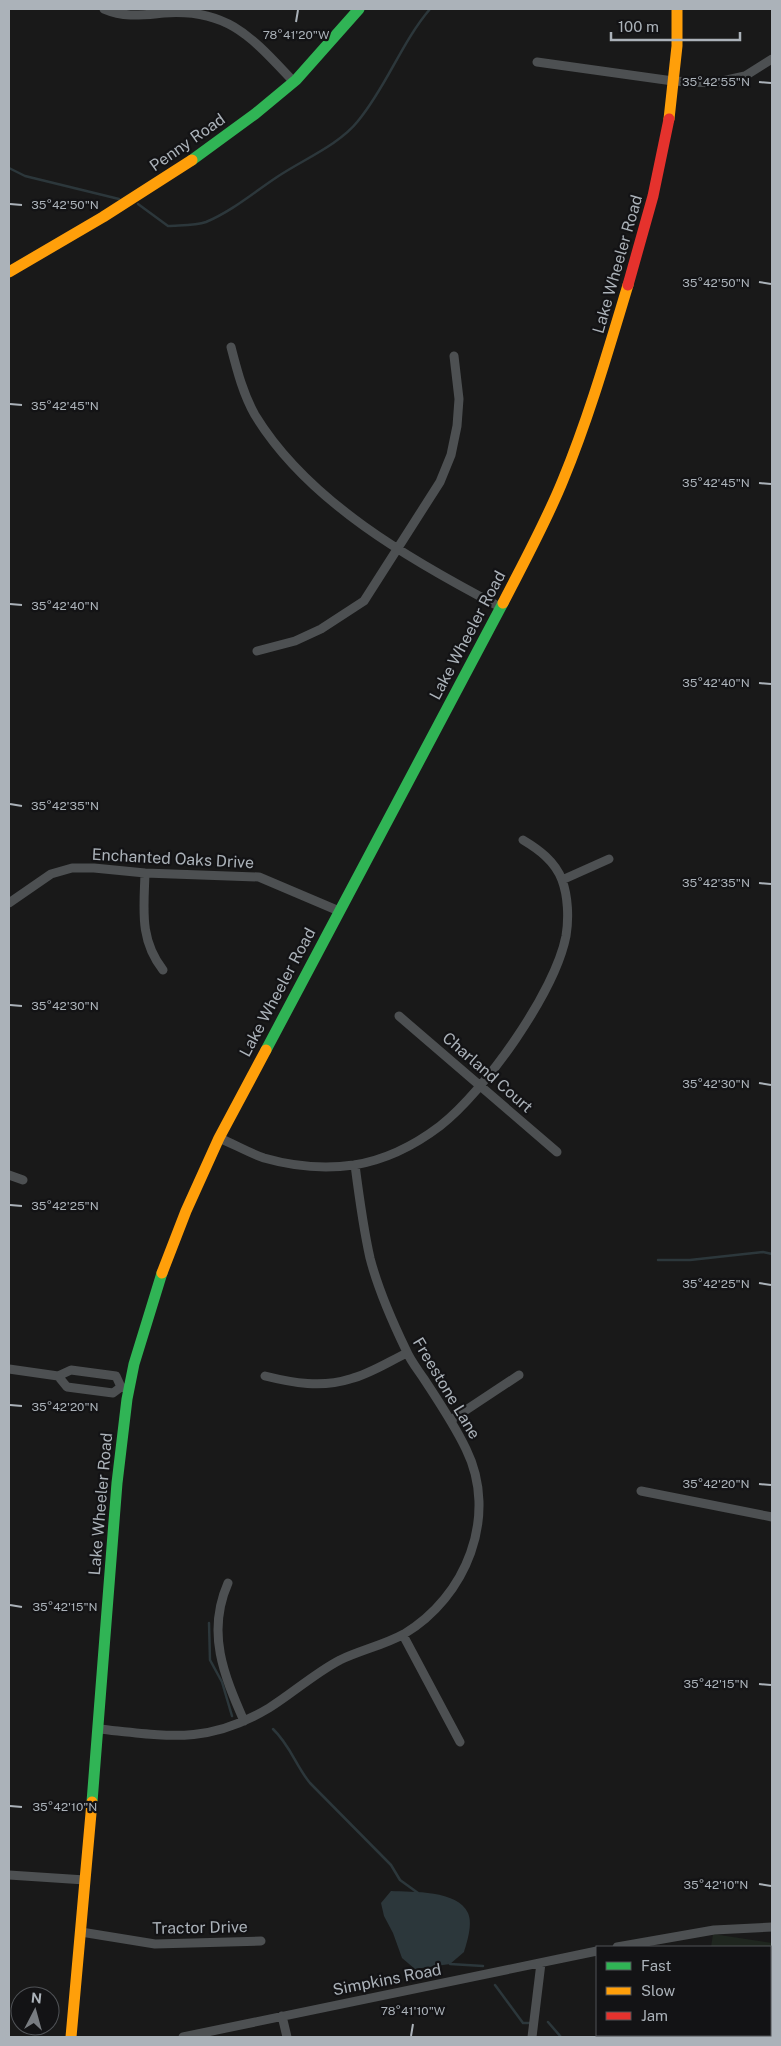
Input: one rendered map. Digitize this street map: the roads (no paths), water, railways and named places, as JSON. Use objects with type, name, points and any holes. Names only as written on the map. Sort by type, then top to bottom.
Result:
[{"type":"street","points":[[104,9],[117,14],[137,17],[166,13],[201,14],[225,21],[256,43],[294,82]]},
{"type":"street","name":"Penny Road","points":[[9,272],[92,224],[184,166],[235,129],[311,66],[359,9]]},
{"type":"street","name":"Lake Wheeler Road","points":[[71,2037],[99,1729],[125,1388],[156,1290],[186,1211],[219,1138],[542,528],[568,472],[599,382],[634,265],[658,174],[668,127],[677,9]]},
{"type":"street","points":[[537,62],[673,81],[713,83],[745,76],[756,71],[772,59]]},
{"type":"street","points":[[231,347],[239,380],[254,413],[290,460],[318,488],[344,510],[397,549],[439,575],[500,608]]},
{"type":"street","points":[[257,650],[296,641],[313,633],[364,601],[440,482],[451,455],[457,426],[459,399],[454,356]]},
{"type":"street","points":[[219,1138],[263,1157],[289,1163],[318,1167],[355,1165],[391,1154],[426,1136],[441,1125],[481,1086],[509,1048],[534,1008],[560,954],[566,936],[568,916],[562,880],[554,866],[539,850],[523,840]]},
{"type":"street","points":[[562,880],[608,859]]},
{"type":"street","name":"Enchanted Oaks Drive","points":[[9,903],[51,874],[72,868],[145,873],[260,877],[339,911]]},
{"type":"street","points":[[145,873],[143,923],[153,956],[163,970]]},
{"type":"street","name":"Charland Court","points":[[399,1016],[557,1152]]},
{"type":"street","name":"Freestone Lane","points":[[99,1729],[158,1735],[195,1736],[223,1730],[244,1721],[269,1708],[340,1661],[403,1635],[436,1609],[456,1585],[465,1569],[476,1531],[479,1510],[475,1470],[451,1420],[406,1353],[370,1258],[362,1219],[355,1165]]},
{"type":"street","points":[[9,1175],[23,1180]]},
{"type":"street","points":[[266,1376],[304,1384],[324,1384],[350,1380],[406,1353]]},
{"type":"street","points":[[9,1370],[58,1376],[71,1370],[116,1376],[125,1388],[113,1393],[67,1386],[58,1376]]},
{"type":"street","points":[[451,1420],[519,1375]]},
{"type":"street","points":[[641,1491],[772,1516]]},
{"type":"street","points":[[228,1583],[222,1598],[218,1623],[218,1646],[225,1677],[244,1721]]},
{"type":"street","points":[[403,1635],[460,1742]]},
{"type":"street","points":[[9,1875],[85,1880]]},
{"type":"street","points":[[628,1946],[649,1944],[714,1930],[772,1927]]},
{"type":"street","name":"Tractor Drive","points":[[81,1932],[155,1944],[261,1941]]},
{"type":"street","name":"Simpkins Road","points":[[183,2037],[596,1952]]},
{"type":"street","points":[[532,2037],[541,1963]]},
{"type":"street","points":[[282,2016],[287,2037]]},
{"type":"waterway","points":[[138,204],[168,226],[192,225],[206,222],[234,207],[277,177],[331,145],[350,130],[368,108],[411,36],[430,9]]},
{"type":"waterway","points":[[9,168],[25,176],[119,199]]},
{"type":"waterway","points":[[658,1260],[690,1260],[763,1252],[772,1254]]},
{"type":"waterway","points":[[209,1623],[210,1660],[222,1682],[232,1716]]},
{"type":"waterway","points":[[273,1729],[284,1742],[310,1783],[391,1865],[400,1880],[418,1893]]},
{"type":"waterway","points":[[449,1962],[450,1964],[483,1966]]},
{"type":"waterway","points":[[495,1985],[523,2023],[529,2023]]},
{"type":"waterway","points":[[548,2022],[561,2037]]}]
